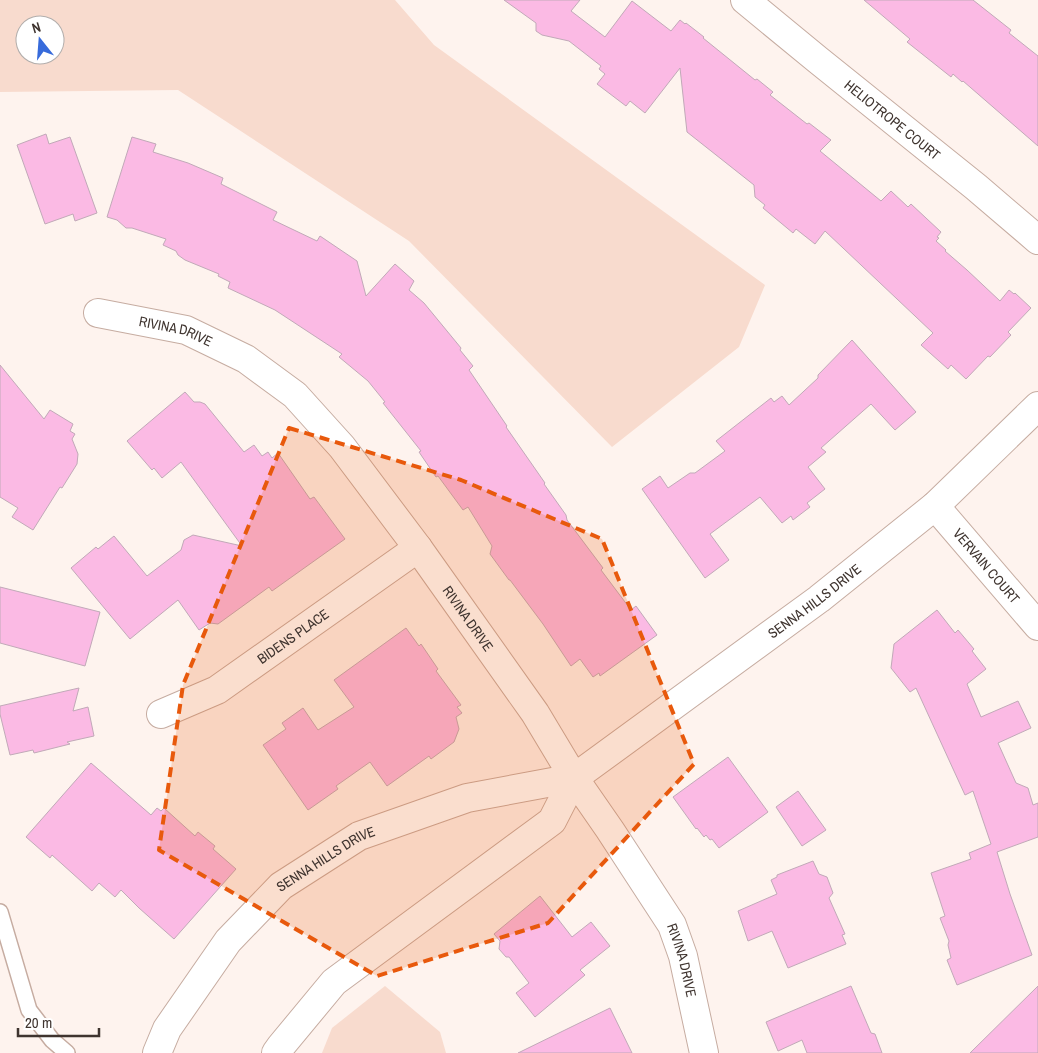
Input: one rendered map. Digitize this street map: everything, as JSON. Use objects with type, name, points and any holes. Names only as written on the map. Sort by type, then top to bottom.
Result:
[{"type":"street","name":"HELIOTROPE COURT","points":[[745,0],[976,186],[1038,240]]},
{"type":"street","name":"RIVINA DRIVE","points":[[98,313],[186,330],[246,359],[295,395],[342,447],[418,548],[535,713],[574,778],[672,925],[683,956],[704,1053]]},
{"type":"street","name":"SENNA HILLS DRIVE","points":[[157,1053],[167,1029],[228,941],[281,886],[359,836],[467,798],[574,778],[819,599],[935,506],[1038,406]]},
{"type":"street","name":"VERVAIN COURT","points":[[935,506],[1038,626]]},
{"type":"street","name":"BIDENS PLACE","points":[[161,714],[217,690],[418,548]]},
{"type":"street","name":"SENNA HILLS DRIVE","points":[[276,1053],[334,982],[552,821],[574,778]]},
{"type":"lane","points":[[0,912],[29,1010],[52,1040],[67,1053]]},
{"type":"highlighted area","points":[[289,428],[461,480],[602,539],[694,764],[548,923],[377,976],[159,850],[183,685]]},
{"type":"shaded area","points":[[0,0],[395,0],[434,45],[765,285],[739,347],[612,447],[409,241],[178,90],[0,92]]},
{"type":"shaded area","points":[[385,986],[440,1032],[446,1053],[322,1053],[332,1028]]},
{"type":"building","points":[[504,0],[580,0],[571,11],[605,37],[632,1],[671,31],[680,20],[686,23],[755,80],[757,79],[773,92],[770,95],[831,140],[820,151],[881,201],[891,191],[908,207],[911,204],[941,232],[936,241],[945,251],[1000,301],[1009,290],[1031,308],[1008,332],[1011,335],[966,379],[951,365],[948,369],[921,345],[933,333],[825,231],[815,244],[796,229],[793,233],[763,208],[765,205],[755,197],[754,185],[687,132],[680,68],[645,113],[630,101],[626,106],[597,84],[605,74],[599,69],[601,66],[569,41],[542,35],[536,31],[536,23]]},
{"type":"building","points":[[864,0],[973,0],[1011,30],[1009,33],[1038,56],[1038,146],[963,81],[953,74],[951,77],[907,42],[910,39]]},
{"type":"building","points":[[46,134],[49,144],[70,137],[97,213],[75,221],[73,214],[45,224],[17,145]]},
{"type":"building","points":[[132,137],[156,144],[153,152],[188,163],[223,178],[221,184],[277,212],[273,220],[317,241],[320,236],[357,261],[366,296],[395,264],[414,281],[409,290],[424,303],[461,348],[460,350],[473,366],[469,370],[566,515],[567,520],[603,568],[601,570],[631,610],[636,606],[657,635],[600,676],[599,673],[593,677],[580,659],[571,666],[543,624],[490,554],[492,546],[468,507],[463,510],[438,476],[436,477],[419,452],[421,451],[383,403],[385,402],[368,381],[339,357],[342,354],[275,310],[228,288],[230,282],[218,276],[219,274],[185,260],[176,251],[163,245],[166,239],[132,228],[126,228],[117,220],[107,217]]},
{"type":"building","points":[[852,340],[916,412],[895,430],[871,404],[821,448],[826,452],[808,467],[825,489],[807,503],[810,507],[793,520],[791,516],[782,523],[760,497],[710,534],[729,560],[705,578],[642,489],[660,476],[668,488],[690,473],[695,473],[725,451],[716,441],[771,398],[774,402],[782,396],[789,405],[818,378],[818,375]]},
{"type":"building","points":[[0,365],[44,419],[50,410],[73,424],[70,431],[75,434],[72,439],[78,454],[77,464],[33,530],[12,517],[18,508],[0,497]]},
{"type":"building","points":[[185,392],[194,402],[205,404],[244,452],[254,445],[262,456],[268,452],[272,458],[278,453],[310,499],[314,497],[345,539],[272,591],[269,587],[218,624],[210,623],[199,630],[178,600],[130,639],[71,568],[96,547],[98,549],[114,536],[147,576],[181,550],[184,540],[193,535],[242,546],[181,462],[162,478],[154,468],[152,470],[127,441]]},
{"type":"building","points":[[0,587],[100,612],[85,666],[0,643]]},
{"type":"building","points":[[937,610],[955,633],[958,630],[974,649],[972,651],[986,669],[967,684],[981,717],[1018,701],[1031,728],[998,743],[1016,783],[1028,788],[1033,805],[1038,803],[1038,837],[997,852],[1032,955],[957,985],[947,960],[951,958],[949,941],[940,918],[945,916],[931,873],[971,859],[969,853],[991,844],[973,791],[965,795],[916,688],[910,692],[891,668],[894,644]]},
{"type":"building","points":[[406,628],[419,646],[421,644],[438,669],[436,671],[461,705],[457,707],[462,713],[456,717],[459,729],[454,742],[431,759],[429,756],[387,786],[370,762],[336,786],[338,789],[308,810],[263,745],[286,729],[282,723],[303,708],[318,730],[354,707],[334,680]]},
{"type":"building","points":[[79,688],[73,711],[88,707],[94,736],[67,742],[70,744],[34,753],[33,750],[10,755],[0,714],[0,706]]},
{"type":"building","points":[[728,757],[768,812],[719,848],[712,839],[710,840],[706,835],[704,837],[696,829],[673,797]]},
{"type":"building","points":[[91,763],[151,815],[157,808],[161,811],[164,808],[195,836],[198,832],[215,846],[213,849],[236,869],[174,939],[121,890],[115,897],[99,883],[92,891],[52,855],[50,858],[26,837]]},
{"type":"building","points":[[798,791],[826,830],[802,846],[776,807]]},
{"type":"building","points":[[813,861],[819,874],[827,877],[833,893],[829,898],[845,934],[842,935],[846,944],[788,968],[772,931],[748,941],[738,911],[777,894],[771,880],[777,877],[777,875]]},
{"type":"building","points":[[540,896],[572,937],[591,922],[610,946],[580,970],[585,975],[535,1017],[516,993],[529,983],[509,957],[506,957],[499,949],[500,941],[494,934]]},
{"type":"building","points":[[851,986],[871,1033],[875,1034],[882,1053],[807,1053],[802,1040],[778,1051],[766,1022]]},
{"type":"building","points":[[1038,986],[1038,1053],[970,1053]]},
{"type":"building","points":[[610,1008],[632,1053],[518,1053]]}]
